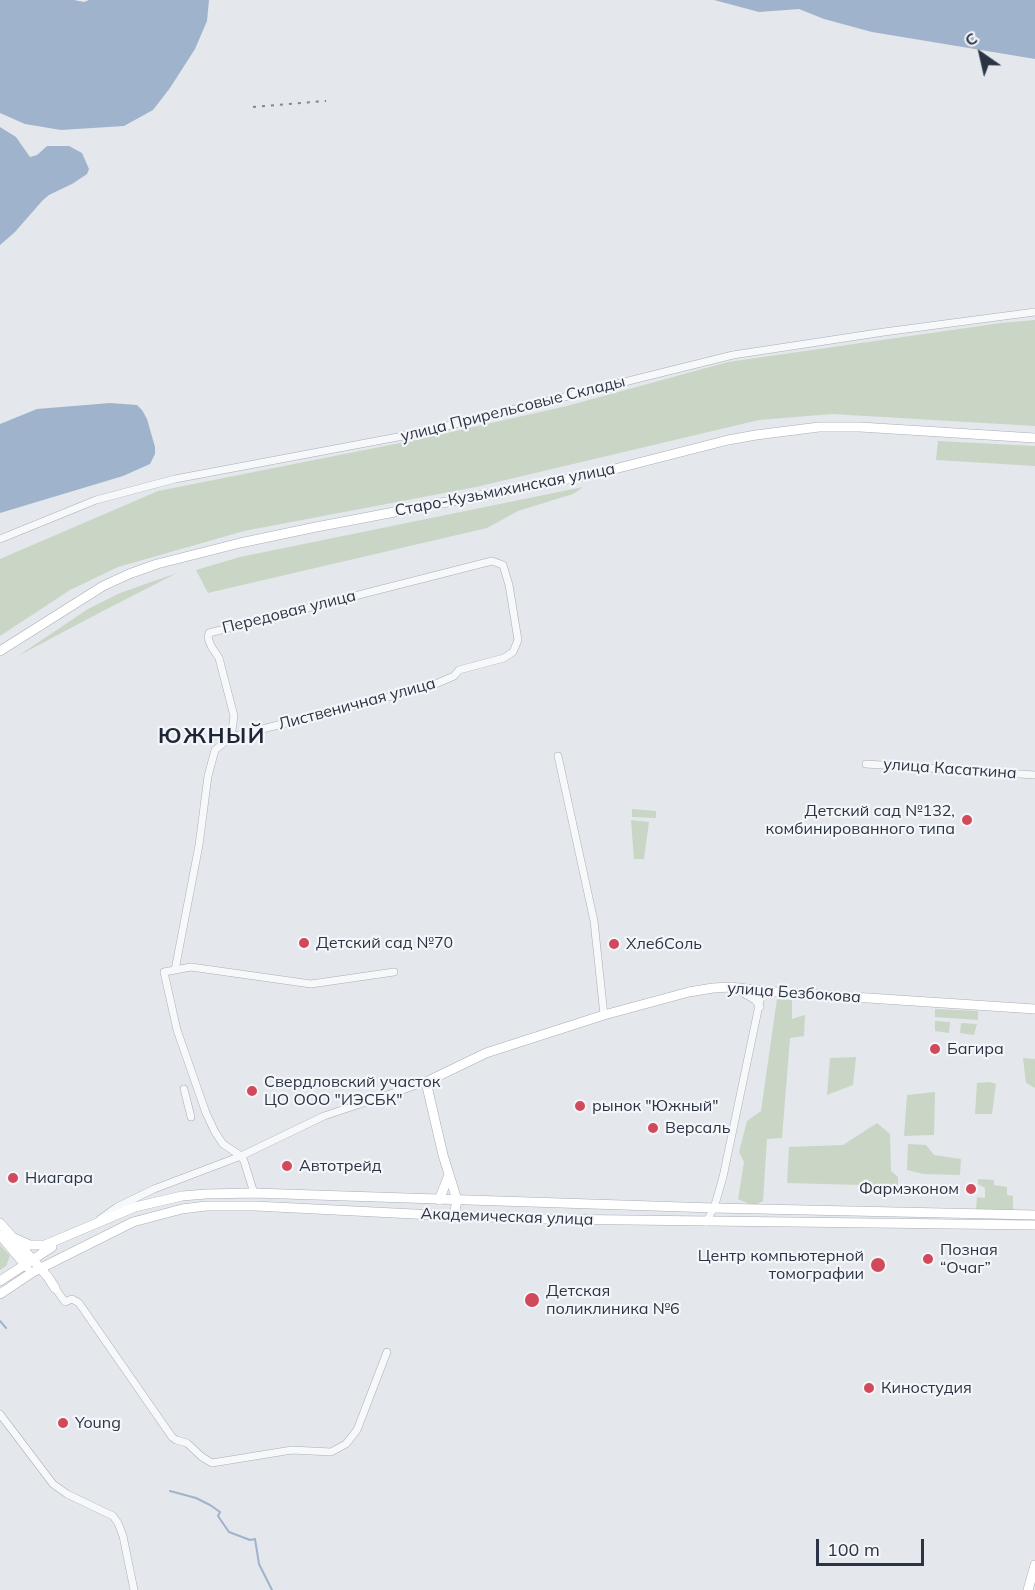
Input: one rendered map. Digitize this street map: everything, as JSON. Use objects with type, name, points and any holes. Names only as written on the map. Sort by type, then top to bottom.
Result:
[{"type":"main road","name":"Старо-Кузьмихинская улица","points":[[0,651],[103,586],[129,573],[157,564],[316,527],[599,473],[728,440],[819,427],[1035,438]]},
{"type":"main road","name":"улица Безбокова","points":[[426,1082],[486,1053],[604,1015],[689,992],[730,987],[1035,1009]]},
{"type":"main road","points":[[426,1082],[457,1200],[454,1216]]},
{"type":"main road","points":[[439,1200],[449,1175]]},
{"type":"main road","points":[[12,1237],[36,1246],[45,1245],[135,1207],[158,1200],[182,1196],[254,1193],[714,1208],[1035,1215]]},
{"type":"main road","points":[[485,1217],[489,1201]]},
{"type":"main road","name":"Академическая улица","points":[[0,1294],[37,1270],[133,1222],[150,1216],[198,1207],[255,1206],[454,1216],[706,1222],[1035,1225]]},
{"type":"main road","points":[[0,1223],[28,1262]]},
{"type":"main road","points":[[0,1281],[86,1228]]},
{"type":"main road","points":[[0,1235],[55,1288]]},
{"type":"main road","points":[[1028,1590],[1035,1565]]},
{"type":"street","name":"улица Прирельсовые Склады","points":[[0,539],[96,500],[164,482],[418,433],[733,355],[1035,312]]},
{"type":"street","name":"Передовая улица","points":[[231,737],[234,716],[219,658],[208,638],[209,633],[492,561],[502,565],[509,585],[518,640],[513,652]]},
{"type":"street","name":"Лиственичная улица","points":[[231,737],[431,686],[454,676],[459,670],[504,658],[513,652]]},
{"type":"street","points":[[175,970],[199,844],[211,763],[215,750],[231,737]]},
{"type":"street","points":[[558,756],[594,921],[604,1015]]},
{"type":"street","name":"улица Касаткина","points":[[866,764],[1035,775]]},
{"type":"street","points":[[254,1193],[241,1156],[223,1144],[215,1132],[177,1030],[164,972],[191,967],[311,984],[394,972]]},
{"type":"street","points":[[730,987],[746,994],[760,1007]]},
{"type":"street","points":[[706,1222],[714,1208],[726,1161],[762,991]]},
{"type":"street","name":"улица Безбокова","points":[[86,1228],[117,1207],[153,1189],[241,1156],[324,1116],[426,1082]]},
{"type":"street","points":[[184,1089],[191,1117]]},
{"type":"street","points":[[55,1288],[65,1302],[72,1299],[79,1303],[172,1437],[187,1443],[212,1463],[292,1450],[331,1452],[346,1444],[357,1430],[387,1352]]},
{"type":"street","points":[[0,1414],[53,1484],[67,1494],[113,1516],[123,1536],[134,1590]]},
{"type":"green space","points":[[1035,320],[1035,426],[832,414],[759,420],[476,487],[244,531],[118,567],[70,590],[0,636],[0,559],[158,491],[420,439],[567,406],[728,362]]},
{"type":"green space","points":[[938,441],[1035,446],[1035,466],[936,460]]},
{"type":"green space","points":[[583,487],[573,494],[518,511],[487,528],[208,593],[196,570],[240,557]]},
{"type":"green space","points":[[177,573],[18,656],[88,609],[120,593]]},
{"type":"green space","points":[[632,809],[656,811],[656,818],[632,817]]},
{"type":"green space","points":[[631,820],[649,822],[644,859],[634,859]]},
{"type":"green space","points":[[777,999],[792,1000],[792,1019],[805,1015],[804,1036],[790,1038],[782,1138],[767,1139],[763,1201],[754,1206],[738,1199],[744,1162],[739,1152],[747,1121],[761,1111]]},
{"type":"green space","points":[[935,1009],[978,1011],[978,1020],[935,1017]]},
{"type":"green space","points":[[935,1021],[950,1022],[949,1033],[935,1031]]},
{"type":"green space","points":[[961,1023],[977,1024],[974,1035],[960,1033]]},
{"type":"green space","points":[[856,1057],[853,1085],[827,1095],[830,1058]]},
{"type":"green space","points":[[1023,1058],[1035,1059],[1035,1088],[1026,1083]]},
{"type":"green space","points":[[977,1083],[996,1084],[992,1114],[975,1114]]},
{"type":"green space","points":[[935,1092],[934,1135],[904,1136],[907,1095]]},
{"type":"green space","points":[[877,1123],[890,1134],[891,1171],[898,1177],[898,1186],[787,1183],[789,1147],[843,1145]]},
{"type":"green space","points":[[908,1144],[926,1145],[934,1155],[961,1159],[960,1175],[923,1174],[907,1170]]},
{"type":"green space","points":[[978,1179],[994,1180],[994,1185],[1007,1187],[1007,1195],[1013,1196],[1013,1210],[976,1210],[977,1197],[985,1198],[985,1188],[978,1184]]},
{"type":"green space","points":[[0,1245],[10,1256],[6,1266],[0,1270]]},
{"type":"water","points":[[0,0],[84,2],[89,0],[209,0],[207,21],[195,49],[153,110],[124,126],[61,130],[25,124],[0,113]]},
{"type":"water","points":[[714,0],[1035,0],[1035,59],[872,32],[824,19],[799,9],[759,12]]},
{"type":"water","points":[[0,127],[16,137],[30,157],[37,155],[47,146],[69,146],[82,153],[89,169],[87,174],[72,184],[49,195],[0,245]]},
{"type":"water","points":[[110,403],[137,405],[142,410],[155,447],[155,454],[150,464],[123,476],[0,513],[0,424],[37,409]]},
{"type":"waterway","points":[[0,1321],[6,1328]]},
{"type":"waterway","points":[[170,1491],[196,1498],[210,1505],[220,1512],[218,1516],[229,1532],[250,1540],[255,1539],[259,1564],[272,1590]]},
{"type":"railway","points":[[253,107],[326,101]]},
{"type":"place","name":"Детский сад №132, комбинированного типа","points":[[967,820]]},
{"type":"place","name":"Детский сад №70","points":[[304,943]]},
{"type":"place","name":"ХлебСоль","points":[[614,944]]},
{"type":"place","name":"Багира","points":[[935,1049]]},
{"type":"place","name":"Свердловский участок ЦО ООО \"ИЭСБК\"","points":[[252,1091]]},
{"type":"place","name":"рынок \"Южный\"","points":[[580,1106]]},
{"type":"place","name":"Версаль","points":[[653,1128]]},
{"type":"place","name":"Автотрейд","points":[[287,1166]]},
{"type":"place","name":"Ниагара","points":[[13,1178]]},
{"type":"place","name":"Фармэконом","points":[[971,1189]]},
{"type":"place","name":"Позная “Очаг”","points":[[928,1259]]},
{"type":"place","name":"Центр компьютерной томографии","points":[[878,1265]]},
{"type":"place","name":"Детская поликлиника №6","points":[[532,1300]]},
{"type":"place","name":"Киностудия","points":[[869,1388]]},
{"type":"place","name":"Young","points":[[63,1423]]},
{"type":"district","name":"ЮЖНЫЙ","points":[[212,736]]}]
